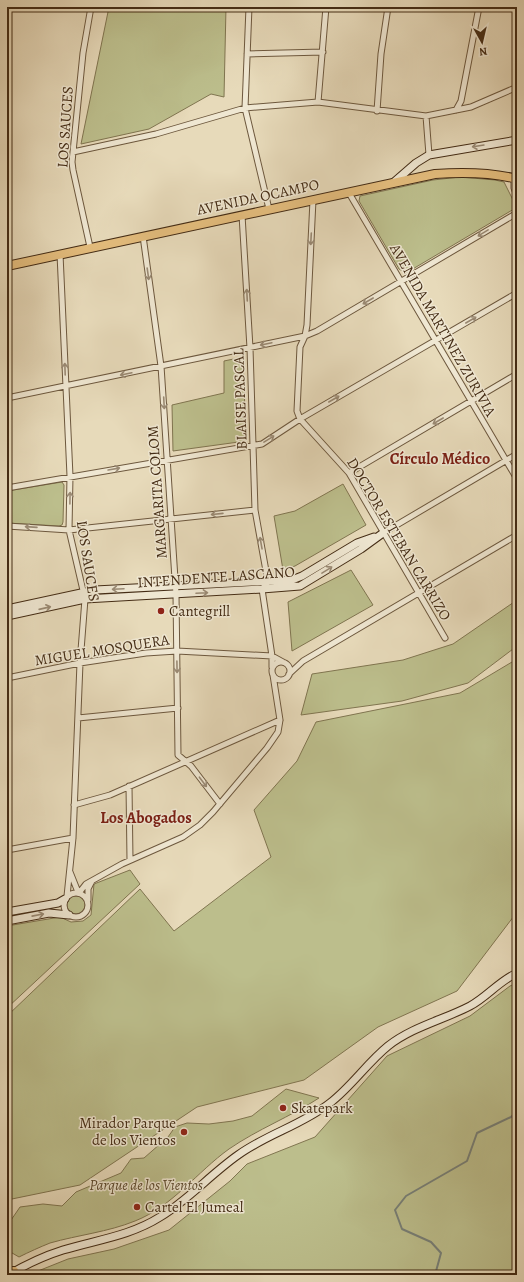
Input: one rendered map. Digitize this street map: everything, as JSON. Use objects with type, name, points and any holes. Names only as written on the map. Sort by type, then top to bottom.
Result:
[{"type":"main road","points":[[393,183],[416,163],[429,155],[517,140]]},
{"type":"main road","points":[[416,163],[416,174],[421,177]]},
{"type":"main road","name":"AVENIDA OCAMPO","points":[[7,266],[421,177],[460,172],[485,173],[515,179]]},
{"type":"main road","name":"INTENDENTE LASCANO","points":[[8,611],[84,595],[176,590],[297,579],[357,543],[383,533]]},
{"type":"main road","name":"INTENDENTE LASCANO","points":[[176,590],[262,589],[300,586],[383,533]]},
{"type":"main road","points":[[7,912],[58,903],[66,898]]},
{"type":"main road","points":[[7,921],[49,913],[69,915]]},
{"type":"main road","points":[[10,1273],[61,1250],[128,1233],[159,1218],[175,1207],[238,1155],[310,1116],[331,1102],[377,1056],[399,1038],[470,1006],[480,1000],[504,980],[517,973]]},
{"type":"street","name":"LOS SAUCES","points":[[90,247],[73,170],[73,152],[83,54],[91,7]]},
{"type":"street","points":[[249,7],[246,108],[269,209]]},
{"type":"street","points":[[318,102],[326,7]]},
{"type":"street","points":[[377,111],[381,54],[388,7]]},
{"type":"street","points":[[456,110],[461,101],[478,7]]},
{"type":"street","points":[[248,54],[323,52]]},
{"type":"street","points":[[73,152],[156,134],[246,108],[318,102],[377,111],[426,116],[471,107],[515,88]]},
{"type":"street","points":[[426,116],[429,155]]},
{"type":"street","points":[[515,179],[514,188],[517,196]]},
{"type":"street","name":"AVENIDA MARTINEZ ZURIVIA","points":[[349,193],[517,479]]},
{"type":"street","points":[[300,419],[297,410],[300,347],[305,336],[307,325],[313,200]]},
{"type":"street","points":[[7,398],[305,336],[317,331],[402,282],[517,213]]},
{"type":"street","name":"BLAISE PASCAL","points":[[242,215],[250,348],[255,510],[268,582]]},
{"type":"street","name":"MARGARITA COLOM","points":[[143,236],[161,366],[176,590],[178,755],[191,766],[220,804]]},
{"type":"street","name":"LOS SAUCES","points":[[60,254],[70,476],[69,530],[84,595],[74,805],[70,871],[66,898]]},
{"type":"street","points":[[7,488],[262,444],[300,419],[517,293]]},
{"type":"street","points":[[349,473],[517,374]]},
{"type":"street","name":"DOCTOR ESTEBAN CARRIZO","points":[[300,419],[349,473],[445,638]]},
{"type":"street","points":[[383,533],[517,454]]},
{"type":"street","points":[[7,526],[69,530],[255,510]]},
{"type":"street","points":[[272,667],[277,663],[291,665],[303,661],[517,535]]},
{"type":"street","points":[[92,880],[88,890],[88,908],[84,914],[76,917],[69,915],[64,909],[64,902],[66,898],[73,893],[79,892],[86,884],[92,880],[130,860],[183,837],[200,825],[220,804],[274,739],[280,720],[262,589],[268,582]]},
{"type":"street","name":"MIGUEL MOSQUERA","points":[[7,678],[80,663],[146,653],[177,651],[272,656]]},
{"type":"street","points":[[272,656],[290,669],[287,676],[278,680],[273,675]]},
{"type":"street","points":[[276,695],[278,688],[287,676],[303,661]]},
{"type":"street","points":[[78,718],[178,708]]},
{"type":"street","points":[[74,805],[110,795],[280,720]]},
{"type":"street","points":[[130,786],[130,860]]},
{"type":"street","points":[[7,850],[72,838]]},
{"type":"street","name":"LOS SAUCES","points":[[70,871],[79,892]]},
{"type":"street","points":[[79,892],[88,900]]},
{"type":"green space","points":[[109,7],[226,7],[224,97],[211,94],[149,129],[81,144]]},
{"type":"green space","points":[[460,177],[504,182],[516,206],[514,209],[406,273],[399,269],[359,201],[360,196],[433,180]]},
{"type":"green space","points":[[243,357],[246,441],[173,451],[172,405],[224,393],[224,361]]},
{"type":"green space","points":[[62,482],[64,485],[62,525],[7,523],[7,491]]},
{"type":"green space","points":[[343,484],[366,525],[295,566],[283,570],[274,516],[295,511]]},
{"type":"green space","points":[[351,570],[373,605],[292,651],[288,602]]},
{"type":"green space","points":[[517,600],[517,646],[468,683],[402,701],[301,715],[312,674],[403,660],[453,644]]},
{"type":"green space","points":[[517,659],[517,912],[457,991],[378,1027],[304,1080],[197,1107],[80,1185],[7,1200],[7,1016],[140,889],[174,931],[271,857],[254,810],[297,761],[316,722],[460,693]]},
{"type":"green space","points":[[130,870],[140,884],[7,1008],[7,926],[60,917],[71,922],[83,921],[91,915],[94,884]]},
{"type":"green space","points":[[76,896],[82,899],[85,905],[82,911],[76,914],[70,911],[67,905],[70,899]]},
{"type":"green space","points":[[517,983],[517,1275],[28,1275],[68,1259],[114,1249],[169,1230],[230,1181],[247,1164],[315,1137],[387,1056],[470,1016],[510,986]]},
{"type":"green space","name":"Parque de los Vientos","points":[[286,1089],[319,1098],[251,1135],[229,1149],[173,1198],[149,1215],[125,1225],[50,1243],[19,1257],[7,1250],[7,1226],[20,1207],[43,1204],[62,1206],[76,1192],[121,1173],[131,1159],[144,1158],[168,1137],[175,1127],[187,1123],[209,1124],[233,1121],[252,1116]]},
{"type":"waterway","points":[[435,1275],[441,1253],[431,1242],[402,1229],[395,1210],[406,1196],[467,1161],[477,1133],[511,1117],[517,1111]]},
{"type":"place","name":"Cantegrill","points":[[161,611]]},
{"type":"place","name":"Skatepark","points":[[283,1108]]},
{"type":"place","name":"Mirador Parque de los Vientos","points":[[184,1132]]},
{"type":"place","name":"Cartel El Jumeal","points":[[137,1207]]},
{"type":"district","name":"Círculo Médico","points":[[440,458]]},
{"type":"district","name":"Los Abogados","points":[[146,817]]}]
